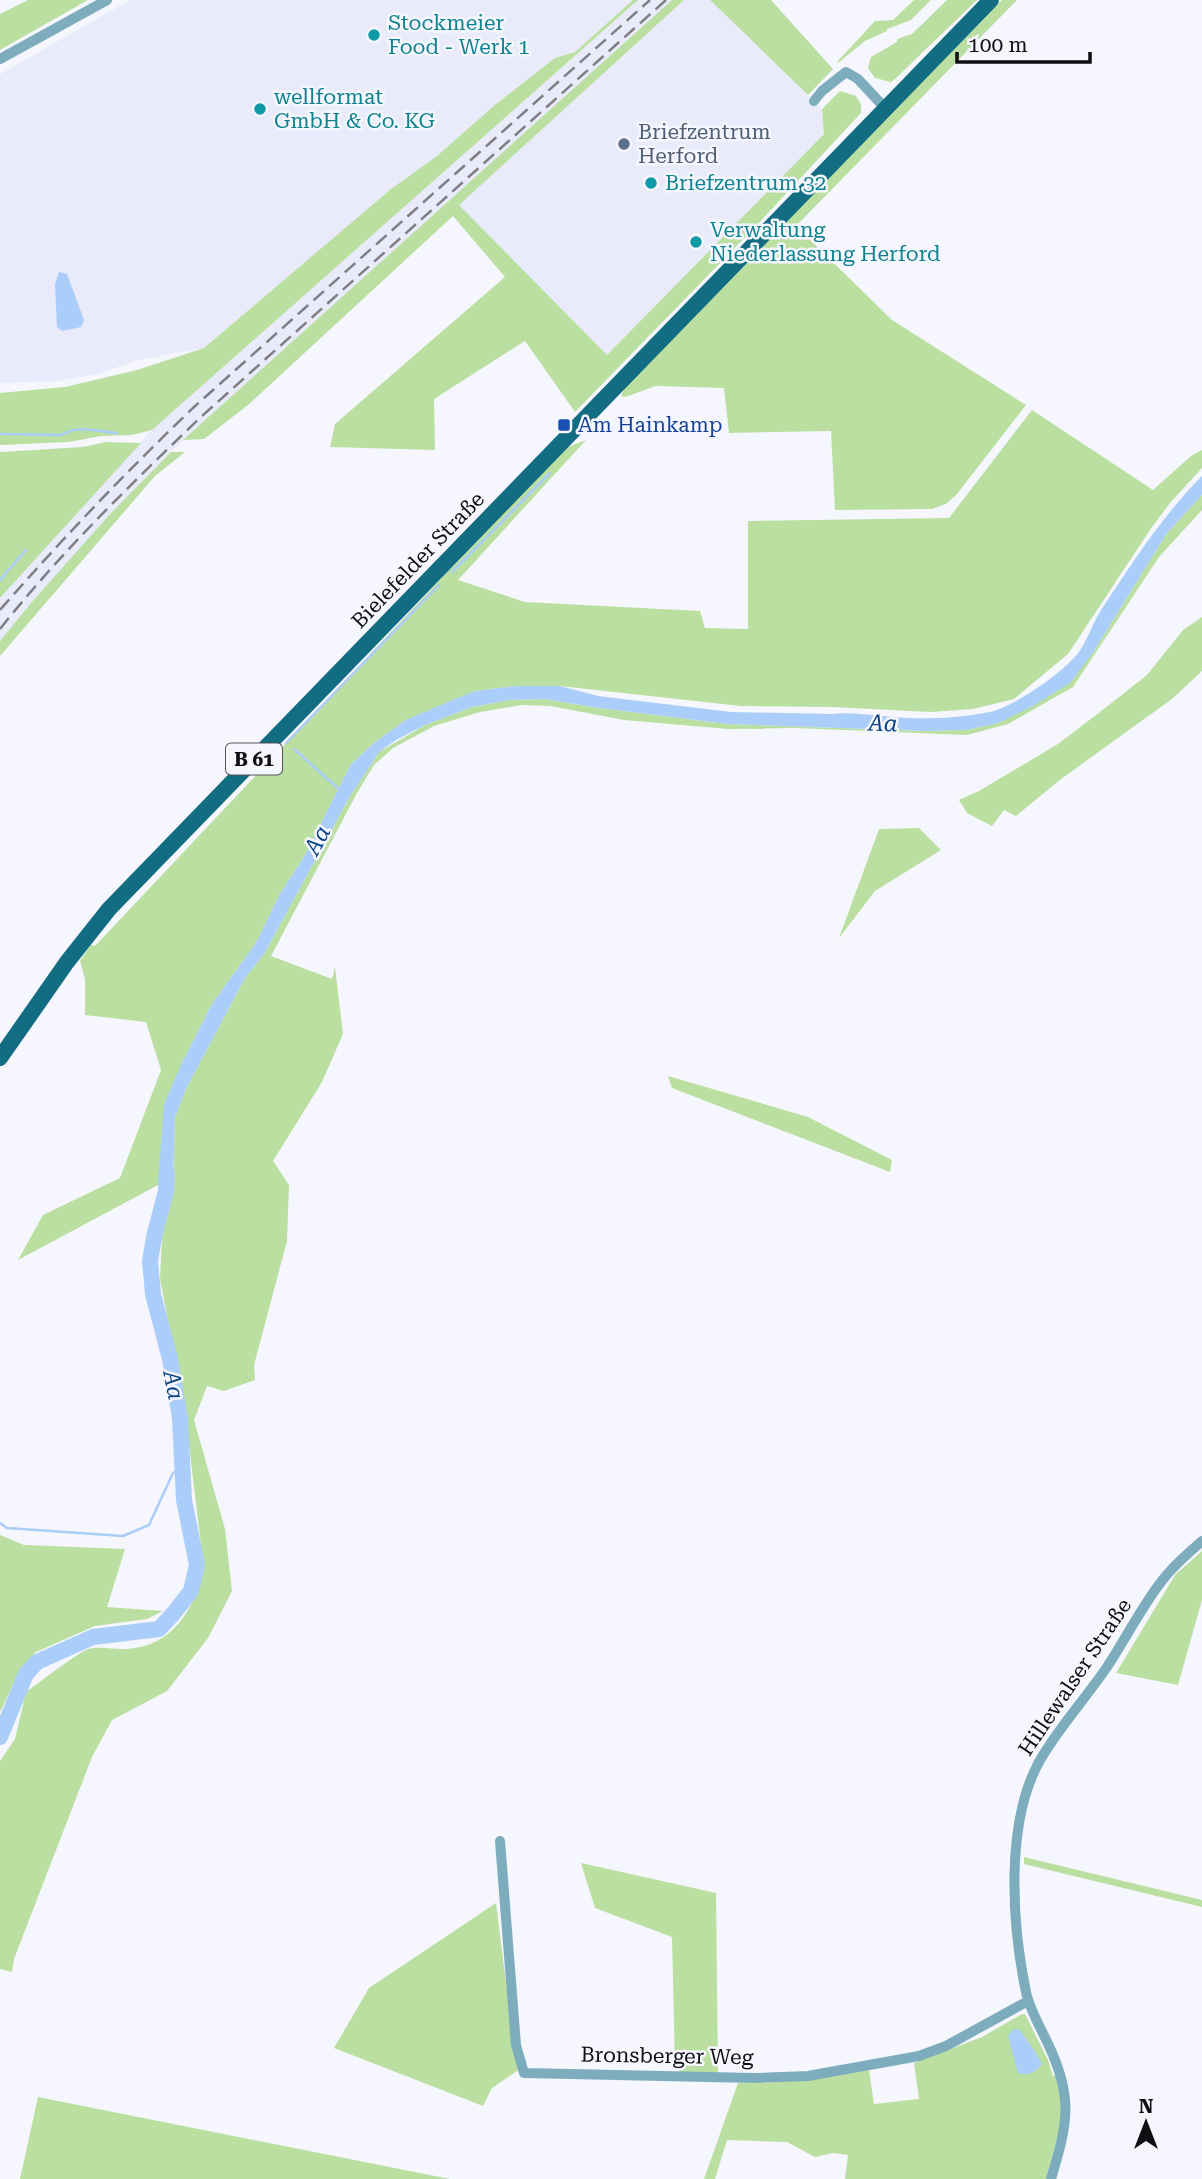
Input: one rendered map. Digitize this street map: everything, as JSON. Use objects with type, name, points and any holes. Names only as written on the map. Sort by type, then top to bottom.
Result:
[{"type":"main road","name":"Bielefelder Straße","points":[[0,1058],[66,962],[109,909],[991,0]]},
{"type":"street","points":[[0,60],[107,0]]},
{"type":"street","points":[[814,101],[846,72],[858,79],[885,107]]},
{"type":"street","name":"Hillewalser Straße","points":[[1051,2179],[1066,2125],[1066,2105],[1059,2069],[1028,2001],[1018,1936],[1015,1866],[1018,1831],[1031,1778],[1040,1760],[1107,1667],[1158,1586],[1202,1541]]},
{"type":"street","name":"Bronsberger Weg","points":[[500,1841],[516,2045],[524,2073],[754,2078],[808,2076],[919,2056],[946,2046],[1028,2001]]},
{"type":"shaded area","points":[[130,0],[633,0],[575,52],[555,58],[496,104],[437,156],[391,189],[204,348],[138,360],[98,374],[58,381],[0,383],[0,74]]},
{"type":"shaded area","points":[[638,0],[672,0],[183,440],[111,513],[0,641],[0,598],[152,430]]},
{"type":"shaded area","points":[[684,0],[710,0],[822,109],[824,134],[607,355],[458,205]]},
{"type":"green space","points":[[28,0],[88,0],[0,50],[0,14]]},
{"type":"green space","points":[[633,0],[638,0],[152,430],[69,442],[0,445],[0,393],[65,387],[137,370],[204,348],[391,189],[437,156],[496,104],[555,58],[575,52]]},
{"type":"green space","points":[[672,0],[684,0],[459,205],[607,355],[824,134],[822,109],[840,91],[856,96],[861,104],[861,113],[757,225],[575,412],[525,341],[434,399],[435,450],[330,447],[335,424],[505,277],[453,216],[248,405],[204,439],[183,440]]},
{"type":"green space","points":[[710,0],[771,0],[833,69],[808,95]]},
{"type":"green space","points":[[914,0],[931,0],[911,20],[865,41],[837,62],[875,21],[893,20]]},
{"type":"green space","points":[[947,0],[977,0],[895,79],[891,82],[875,78],[868,68],[871,57],[897,42],[897,39],[912,34]]},
{"type":"green space","points":[[1002,0],[1017,0],[796,226],[892,320],[1026,405],[957,494],[946,504],[932,509],[835,510],[831,431],[729,433],[724,388],[656,386],[621,396],[625,387]]},
{"type":"green space","points":[[1032,410],[1153,490],[1191,456],[1202,450],[1202,468],[1152,527],[1068,654],[1014,699],[973,709],[931,712],[741,706],[560,686],[517,686],[475,691],[406,720],[351,764],[256,943],[212,1004],[181,1065],[158,1185],[18,1260],[43,1215],[120,1178],[161,1070],[146,1022],[85,1015],[85,979],[80,961],[91,945],[95,946],[568,447],[586,440],[458,580],[525,602],[700,611],[705,628],[748,629],[748,521],[949,518]]},
{"type":"green space","points":[[106,442],[141,443],[0,598],[0,452],[83,447]]},
{"type":"green space","points":[[171,452],[185,452],[155,476],[0,656],[0,641],[31,603],[111,513]]},
{"type":"green space","points":[[1202,495],[1202,510],[1159,557],[1073,687],[1008,724],[967,735],[794,728],[728,729],[624,720],[550,706],[522,705],[480,712],[434,726],[393,748],[374,765],[271,956],[332,979],[335,967],[343,1034],[322,1082],[273,1161],[289,1185],[287,1241],[254,1365],[255,1380],[224,1391],[207,1386],[194,1420],[225,1529],[232,1591],[208,1638],[167,1691],[112,1720],[92,1757],[14,1959],[12,1972],[0,1969],[0,1761],[15,1739],[26,1692],[84,1651],[94,1648],[127,1649],[143,1646],[169,1633],[187,1612],[204,1570],[184,1404],[160,1279],[162,1236],[173,1178],[175,1117],[186,1089],[245,978],[264,954],[349,798],[379,752],[425,725],[472,707],[509,700],[545,699],[727,724],[925,731],[966,730],[998,723],[1092,654],[1167,533]]},
{"type":"green space","points":[[1202,617],[1202,671],[1172,699],[1061,779],[1016,816],[1004,810],[992,826],[967,813],[959,800],[1058,744],[1147,675],[1183,630]]},
{"type":"green space","points":[[919,828],[941,850],[875,891],[839,938],[879,829]]},
{"type":"green space","points":[[668,1076],[808,1117],[892,1160],[890,1172],[672,1088]]},
{"type":"green space","points":[[0,1535],[24,1545],[125,1549],[107,1607],[163,1611],[147,1619],[95,1626],[36,1652],[22,1667],[0,1712]]},
{"type":"green space","points":[[1202,1551],[1202,1600],[1178,1685],[1116,1673],[1175,1575]]},
{"type":"green space","points":[[1024,1857],[1202,1900],[1202,1907],[1024,1864]]},
{"type":"green space","points":[[581,1863],[716,1893],[718,2073],[681,2073],[675,2067],[672,1937],[595,1908]]},
{"type":"green space","points":[[496,1903],[514,2047],[520,2069],[492,2088],[483,2106],[334,2048],[369,1988]]},
{"type":"green space","points":[[1025,2014],[1053,2076],[1056,2075],[1062,2107],[1060,2127],[1046,2179],[845,2179],[848,2155],[833,2153],[815,2157],[787,2142],[727,2140],[715,2179],[704,2179],[738,2083],[804,2080],[869,2070],[874,2104],[919,2099],[914,2063],[982,2037]]},
{"type":"green space","points":[[38,2097],[450,2179],[20,2179]]},
{"type":"water","points":[[59,272],[67,274],[84,320],[81,327],[62,331],[57,327],[55,284]]},
{"type":"water","points":[[1202,476],[1202,495],[1167,533],[1092,654],[1070,683],[1033,706],[998,723],[966,730],[925,731],[727,724],[545,699],[509,700],[472,707],[425,725],[396,740],[379,752],[349,798],[264,954],[245,978],[186,1089],[175,1117],[173,1178],[166,1191],[158,1185],[164,1104],[212,1004],[256,943],[351,764],[406,720],[475,691],[517,686],[560,686],[598,696],[731,712],[852,713],[924,718],[990,712],[1026,695],[1053,677],[1074,658],[1137,556],[1174,507]]},
{"type":"water","points":[[1013,2029],[1019,2029],[1042,2064],[1032,2073],[1018,2073],[1008,2036]]},
{"type":"waterway","points":[[0,434],[62,435],[82,429],[117,433]]},
{"type":"waterway","points":[[452,572],[550,473]]},
{"type":"waterway","points":[[0,580],[26,550]]},
{"type":"waterway","points":[[286,743],[439,585]]},
{"type":"waterway","points":[[294,749],[341,791]]},
{"type":"waterway","name":"Aa","points":[[0,1737],[26,1674],[37,1662],[93,1637],[159,1629],[191,1591],[197,1565],[184,1500],[180,1418],[170,1359],[153,1294],[150,1261],[166,1191],[167,1173]]},
{"type":"waterway","points":[[0,1523],[7,1528],[123,1536],[149,1525],[173,1473],[182,1467]]},
{"type":"railway","points":[[0,610],[95,506],[194,407],[650,0]]},
{"type":"railway","points":[[0,629],[72,546],[202,416],[666,0]]},
{"type":"place","name":"Stockmeier Food - Werk 1","points":[[374,35]]},
{"type":"place","name":"wellformat GmbH & Co. KG","points":[[260,109]]},
{"type":"place","name":"Briefzentrum Herford","points":[[624,144]]},
{"type":"place","name":"Briefzentrum 32","points":[[651,183]]},
{"type":"place","name":"Verwaltung Niederlassung Herford","points":[[696,242]]},
{"type":"place","name":"Am Hainkamp","points":[[564,425]]}]
